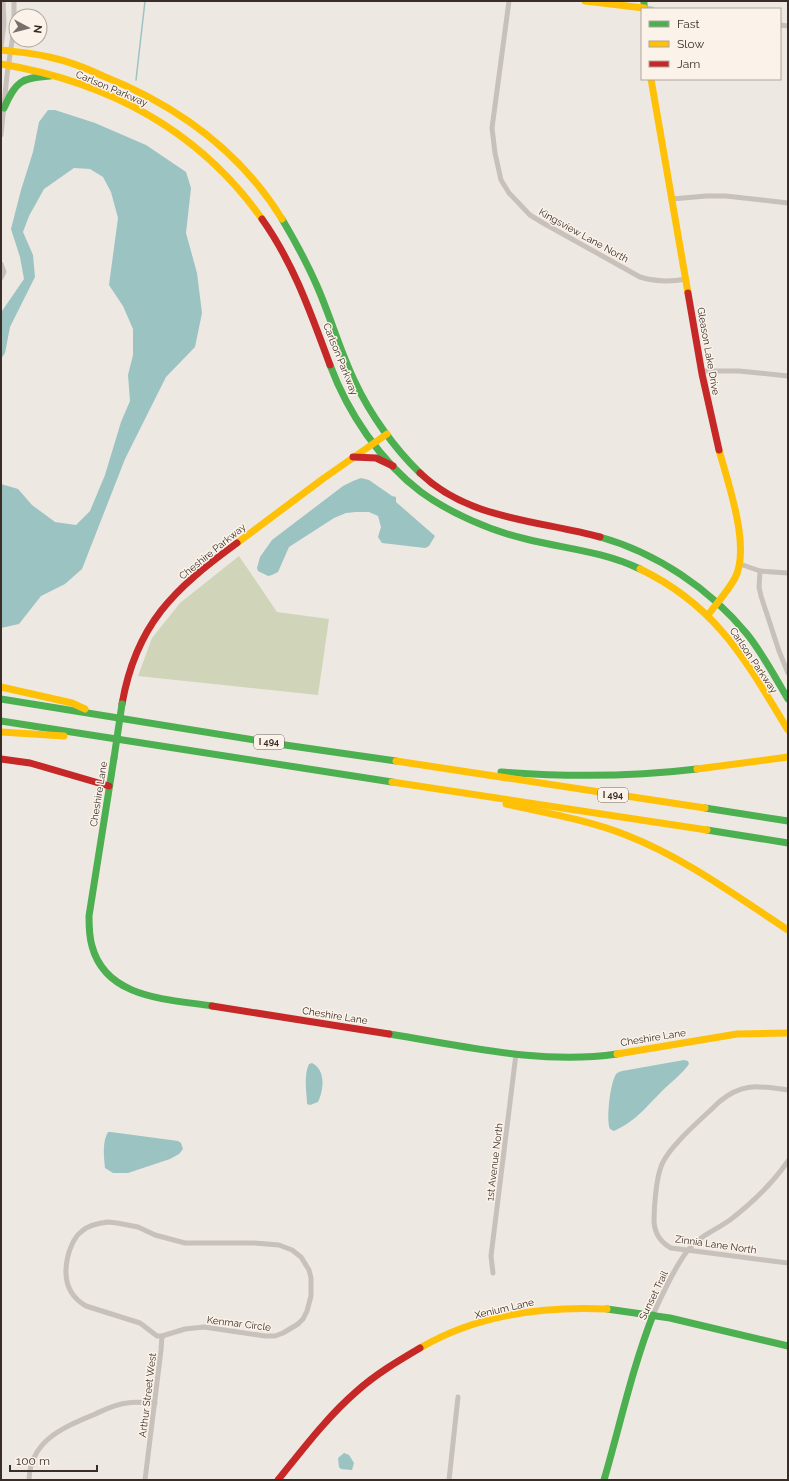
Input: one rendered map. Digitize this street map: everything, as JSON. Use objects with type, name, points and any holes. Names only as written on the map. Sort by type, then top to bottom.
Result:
[{"type":"main road","points":[[586,1],[644,6]]},
{"type":"main road","name":"Carlson Parkway","points":[[1,48],[50,58],[110,78],[155,99],[200,128],[221,146],[250,177],[276,209],[315,280],[350,373],[370,412],[404,455],[430,482],[467,506],[501,518],[583,533],[626,546],[672,569],[699,587],[746,633],[756,646],[788,699]]},
{"type":"main road","name":"Carlson Parkway","points":[[5,65],[58,76],[112,97],[139,109],[196,147],[221,169],[244,194],[264,222],[292,268],[301,287],[346,400],[374,443],[410,483],[420,491],[470,520],[484,526],[517,538],[572,547],[621,560],[660,579],[683,595],[708,616],[728,637],[740,653],[788,730]]},
{"type":"main road","points":[[4,108],[10,94],[20,82],[33,77],[58,76]]},
{"type":"main road","name":"Gleason Lake Drive","points":[[651,80],[702,371],[739,533],[741,551],[740,564],[735,578],[708,616]]},
{"type":"main road","name":"Cheshire Parkway","points":[[114,758],[129,670],[138,646],[147,630],[169,601],[203,569],[353,457],[387,434]]},
{"type":"main road","points":[[353,457],[376,458],[395,468]]},
{"type":"main road","points":[[1,688],[72,703],[101,715]]},
{"type":"main road","name":"I 494","points":[[1,700],[285,745],[788,821]]},
{"type":"main road","name":"I 494","points":[[1,720],[106,738],[169,746],[438,789],[788,842]]},
{"type":"main road","points":[[1,732],[106,738]]},
{"type":"main road","points":[[438,767],[591,776],[702,769],[788,757]]},
{"type":"main road","points":[[1,758],[30,763],[109,786]]},
{"type":"main road","name":"Cheshire Lane","points":[[114,758],[88,929],[94,953],[100,965],[116,983],[126,989],[153,997],[516,1054],[563,1058],[586,1057],[746,1033],[788,1033]]},
{"type":"main road","points":[[438,789],[550,814],[623,833],[661,850],[788,930]]},
{"type":"main road","name":"Xenium Lane","points":[[278,1480],[337,1409],[384,1370],[403,1358],[445,1336],[490,1320],[537,1310],[584,1308],[653,1315],[788,1346]]},
{"type":"main road","name":"Sunset Trail","points":[[604,1480],[632,1377],[643,1340],[653,1315]]},
{"type":"street","points":[[1,48],[4,25],[2,1]]},
{"type":"street","points":[[1,135],[4,108],[5,65],[11,51],[14,28],[14,1]]},
{"type":"street","name":"Kingsview Lane North","points":[[510,1],[492,128],[495,153],[501,180],[508,194],[530,215],[543,224],[640,277],[651,280],[672,282],[686,279]]},
{"type":"street","points":[[672,199],[726,196],[788,203]]},
{"type":"street","points":[[1,264],[4,272],[1,278]]},
{"type":"street","points":[[702,371],[788,376]]},
{"type":"street","points":[[740,564],[760,571],[788,574]]},
{"type":"street","points":[[760,571],[759,587],[761,596],[779,651],[788,673]]},
{"type":"street","name":"1st Avenue North","points":[[493,1273],[491,1256],[516,1054]]},
{"type":"street","name":"Zinnia Lane North","points":[[788,1090],[753,1086],[744,1087],[727,1095],[670,1152],[662,1164],[654,1222],[656,1234],[662,1242],[668,1246],[788,1263]]},
{"type":"street","name":"Sunset Trail","points":[[653,1315],[661,1297],[688,1250],[703,1236],[729,1220],[753,1201],[772,1182],[788,1161]]},
{"type":"street","name":"Kenmar Circle","points":[[100,1223],[117,1223],[138,1227],[185,1243],[254,1243],[279,1245],[292,1250],[301,1257],[309,1270],[311,1278],[311,1296],[307,1311],[303,1319],[292,1329],[283,1334],[265,1336],[204,1327],[185,1329],[162,1336],[157,1336],[146,1327],[133,1320],[86,1306],[79,1302],[74,1296],[66,1279],[65,1270],[75,1239],[82,1230],[100,1223]]},
{"type":"street","name":"Arthur Street West","points":[[145,1480],[162,1336]]},
{"type":"street","points":[[449,1480],[458,1397]]},
{"type":"street","points":[[29,1480],[31,1465],[42,1444],[64,1427],[118,1404],[135,1402],[155,1403]]},
{"type":"green space","points":[[239,556],[277,612],[329,619],[318,695],[138,676],[152,638],[180,603]]},
{"type":"water","points":[[48,110],[55,110],[95,123],[146,145],[186,172],[191,188],[186,233],[197,273],[202,313],[195,347],[166,377],[125,459],[82,569],[65,584],[41,596],[19,624],[1,628],[1,484],[18,489],[32,505],[55,522],[76,525],[90,511],[105,475],[121,422],[130,401],[128,375],[133,355],[133,329],[123,306],[109,285],[118,218],[111,192],[103,177],[90,169],[74,168],[44,189],[29,216],[23,232],[33,255],[35,277],[10,327],[5,353],[1,359],[2,311],[24,279],[20,257],[11,229],[33,152],[39,122]]},
{"type":"water","points":[[361,478],[369,480],[392,496],[396,497],[396,502],[435,536],[429,546],[425,548],[382,543],[378,537],[381,527],[378,516],[369,512],[346,513],[334,518],[289,547],[278,572],[268,576],[258,571],[257,568],[260,557],[272,540],[343,486]]},
{"type":"water","points":[[684,1060],[688,1061],[689,1064],[686,1068],[640,1113],[622,1127],[614,1131],[610,1129],[608,1118],[609,1103],[613,1081],[617,1073]]},
{"type":"water","points":[[312,1063],[317,1066],[322,1075],[322,1092],[318,1102],[310,1105],[307,1104],[306,1077],[307,1068],[309,1064]]},
{"type":"water","points":[[108,1132],[178,1141],[181,1143],[183,1149],[179,1154],[170,1159],[128,1173],[113,1173],[105,1168],[104,1145]]},
{"type":"water","points":[[344,1453],[349,1455],[354,1463],[352,1470],[341,1469],[339,1467],[338,1458]]},
{"type":"waterway","points":[[136,80],[145,1]]},
{"type":"traffic: fast","points":[[644,1],[644,8]]},
{"type":"traffic: fast","points":[[4,108],[12,92],[21,83],[32,78],[50,76]]},
{"type":"traffic: fast","points":[[282,219],[301,252],[313,277],[361,394],[383,430],[401,453],[420,473]]},
{"type":"traffic: fast","points":[[330,365],[346,401],[367,435],[379,451],[406,480],[432,500],[471,520],[513,536],[598,554],[640,569]]},
{"type":"traffic: fast","points":[[600,537],[621,544],[662,563],[681,575],[716,602],[753,642],[788,699]]},
{"type":"traffic: fast","points":[[1,699],[285,745],[396,761]]},
{"type":"traffic: fast","points":[[114,758],[122,704]]},
{"type":"traffic: fast","points":[[1,721],[392,782]]},
{"type":"traffic: fast","points":[[114,758],[89,916],[92,946],[99,964],[110,977],[141,993],[158,998],[212,1006]]},
{"type":"traffic: fast","points":[[501,772],[550,775],[623,775],[697,769]]},
{"type":"traffic: fast","points":[[705,808],[788,821]]},
{"type":"traffic: fast","points":[[707,830],[788,843]]},
{"type":"traffic: fast","points":[[389,1034],[474,1049],[531,1056],[588,1057],[617,1054]]},
{"type":"traffic: fast","points":[[607,1309],[670,1318],[788,1346]]},
{"type":"traffic: fast","points":[[604,1480],[632,1376],[653,1315]]},
{"type":"traffic: slow","points":[[585,1],[644,8]]},
{"type":"traffic: slow","points":[[1,50],[37,54],[90,70],[156,101],[181,116],[204,133],[247,172],[282,219]]},
{"type":"traffic: slow","points":[[1,64],[40,72],[78,83],[114,97],[148,115],[180,136],[210,160],[237,188],[262,219]]},
{"type":"traffic: slow","points":[[651,80],[688,293]]},
{"type":"traffic: slow","points":[[237,543],[324,478],[387,434]]},
{"type":"traffic: slow","points":[[708,615],[735,578],[741,550],[736,515],[719,450]]},
{"type":"traffic: slow","points":[[640,569],[667,584],[690,600],[710,618],[743,658],[788,730]]},
{"type":"traffic: slow","points":[[1,687],[72,703],[85,709]]},
{"type":"traffic: slow","points":[[1,732],[64,736]]},
{"type":"traffic: slow","points":[[697,769],[788,757]]},
{"type":"traffic: slow","points":[[396,761],[705,808]]},
{"type":"traffic: slow","points":[[392,782],[707,830]]},
{"type":"traffic: slow","points":[[506,804],[597,825],[648,844],[710,878],[788,930]]},
{"type":"traffic: slow","points":[[617,1054],[737,1034],[788,1033]]},
{"type":"traffic: slow","points":[[420,1348],[442,1337],[487,1320],[535,1311],[583,1308],[607,1309]]},
{"type":"traffic: jam","points":[[262,219],[293,272],[309,308],[330,365]]},
{"type":"traffic: jam","points":[[688,293],[702,374],[719,450]]},
{"type":"traffic: jam","points":[[353,457],[376,458],[393,466]]},
{"type":"traffic: jam","points":[[420,473],[439,489],[482,509],[529,522],[600,537]]},
{"type":"traffic: jam","points":[[122,704],[128,676],[137,652],[148,630],[161,611],[194,576],[237,543]]},
{"type":"traffic: jam","points":[[1,759],[30,763],[109,786]]},
{"type":"traffic: jam","points":[[212,1006],[389,1034]]},
{"type":"traffic: jam","points":[[278,1480],[316,1434],[346,1401],[379,1373],[420,1348]]}]
